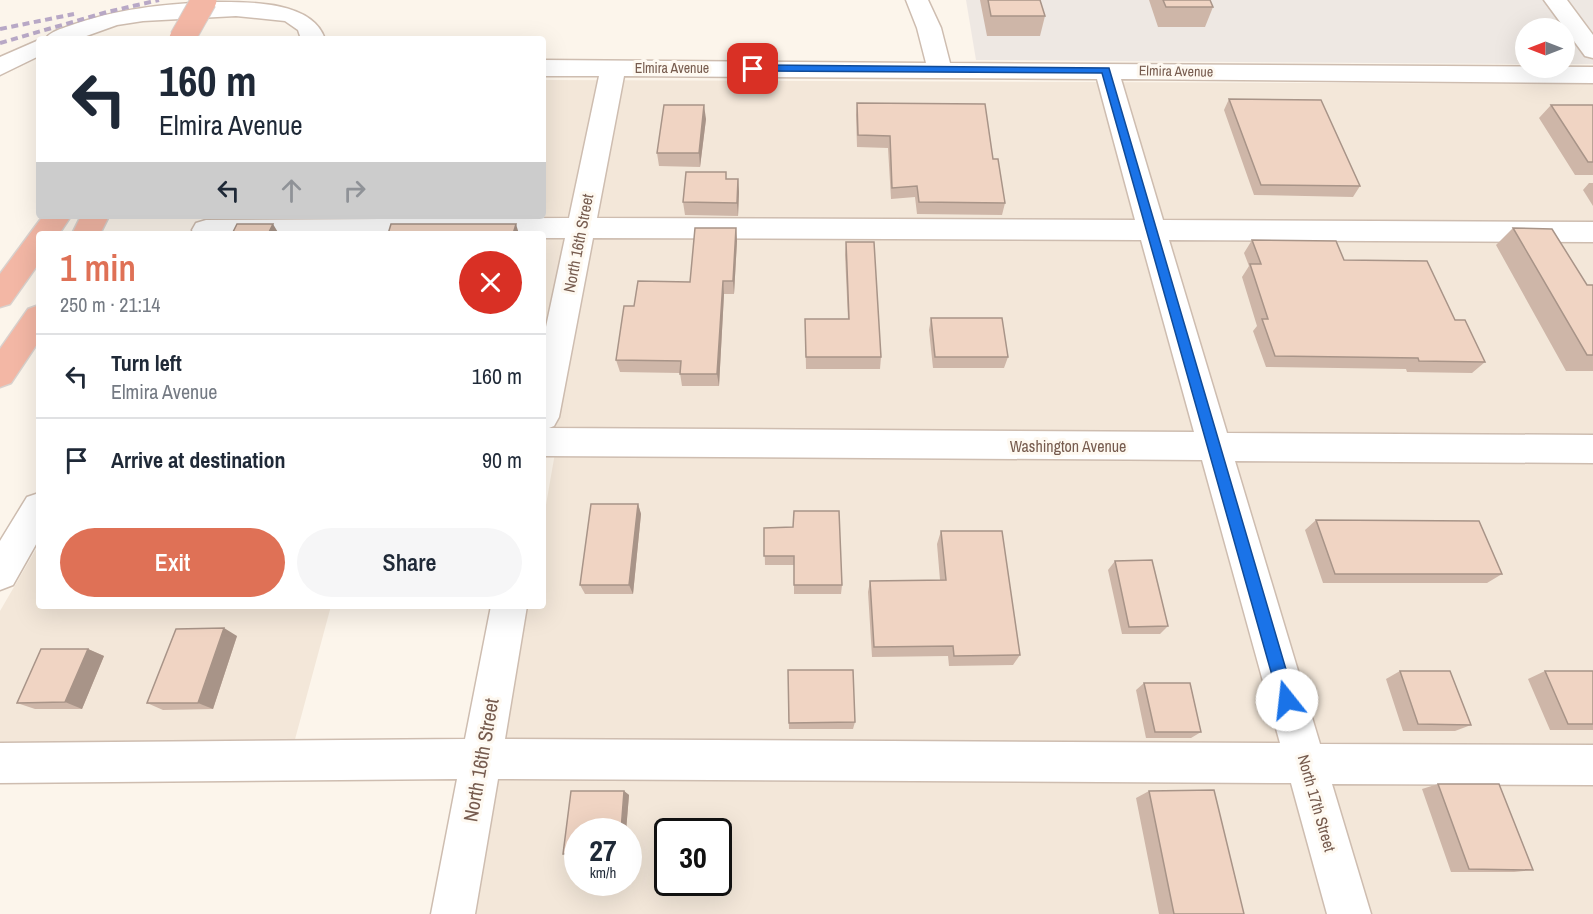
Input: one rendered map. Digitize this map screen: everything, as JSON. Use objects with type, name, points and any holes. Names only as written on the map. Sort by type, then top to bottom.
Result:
[{"type":"highway","points":[[184,36],[204,0]]},
{"type":"highway","points":[[0,296],[36,246]]},
{"type":"highway","points":[[0,374],[36,321]]},
{"type":"street","points":[[917,0],[929,28],[939,69]]},
{"type":"street","points":[[1555,0],[1593,51]]},
{"type":"street","points":[[65,36],[97,24],[144,14],[267,5],[280,13],[298,19],[309,28],[312,36]]},
{"type":"street","points":[[0,67],[36,48]]},
{"type":"street","name":"Elmira Avenue","points":[[546,68],[1593,75]]},
{"type":"street","name":"North 16th Street","points":[[546,402],[614,68]]},
{"type":"street","name":"North 17th Street","points":[[1106,70],[1349,914]]},
{"type":"street","points":[[208,227],[1593,232]]},
{"type":"street","name":"Washington Avenue","points":[[546,442],[1593,449]]},
{"type":"street","points":[[0,573],[36,513]]},
{"type":"street","name":"North 16th Street","points":[[453,914],[507,609]]},
{"type":"street","points":[[0,763],[481,759],[1593,765]]},
{"type":"shaded area","points":[[966,0],[1593,0],[1593,64],[1575,64],[1575,18],[1515,18],[1515,64],[976,60]]},
{"type":"shaded area","points":[[546,80],[1593,84],[1593,914],[476,914],[527,609],[546,609],[546,505],[559,430],[546,430],[546,231],[220,231],[227,219],[546,219]]},
{"type":"shaded area","points":[[36,549],[36,609],[330,609],[294,743],[0,743],[0,611]]},
{"type":"building","points":[[988,0],[1040,0],[1045,16],[991,16]]},
{"type":"building","points":[[1163,0],[1210,0],[1213,7],[1166,7]]},
{"type":"building","points":[[1229,99],[1321,100],[1360,186],[1261,185]]},
{"type":"building","points":[[857,103],[985,104],[993,159],[998,159],[1005,203],[919,202],[917,186],[892,188],[890,136],[858,135]]},
{"type":"building","points":[[664,105],[704,105],[699,153],[657,153]]},
{"type":"building","points":[[1551,105],[1593,105],[1593,162],[1588,162]]},
{"type":"building","points":[[686,172],[726,172],[726,179],[738,179],[737,203],[683,202]]},
{"type":"building","points":[[237,224],[273,224],[270,231],[234,231]]},
{"type":"building","points":[[391,224],[516,224],[514,231],[389,231]]},
{"type":"building","points":[[695,228],[736,228],[733,281],[723,281],[717,374],[680,374],[681,361],[616,360],[624,306],[634,306],[638,281],[690,282]]},
{"type":"building","points":[[1513,228],[1552,229],[1587,285],[1593,285],[1593,355],[1587,355]]},
{"type":"building","points":[[1252,240],[1336,241],[1344,260],[1427,261],[1455,320],[1465,320],[1485,362],[1419,361],[1418,358],[1275,356],[1262,319],[1268,319],[1250,264],[1261,264]]},
{"type":"building","points":[[846,242],[874,242],[881,357],[806,357],[805,319],[849,319]]},
{"type":"building","points":[[931,318],[1002,318],[1008,357],[935,357]]},
{"type":"building","points":[[591,504],[638,504],[629,585],[580,585]]},
{"type":"building","points":[[794,511],[839,511],[842,585],[794,585],[794,556],[764,556],[764,528],[793,527]]},
{"type":"building","points":[[1316,520],[1479,521],[1502,574],[1335,574]]},
{"type":"building","points":[[941,531],[1002,531],[1020,655],[954,656],[953,646],[874,647],[870,581],[946,580]]},
{"type":"building","points":[[1152,560],[1168,626],[1129,627],[1115,561]]},
{"type":"building","points":[[224,628],[198,703],[147,703],[176,629]]},
{"type":"building","points":[[41,649],[88,649],[65,702],[17,703]]},
{"type":"building","points":[[788,670],[853,670],[855,722],[789,723]]},
{"type":"building","points":[[1400,671],[1450,671],[1471,725],[1418,724]]},
{"type":"building","points":[[1545,671],[1593,671],[1593,724],[1568,724]]},
{"type":"building","points":[[1144,683],[1190,683],[1201,732],[1155,732]]},
{"type":"building","points":[[1438,784],[1499,784],[1533,870],[1469,869]]},
{"type":"building","points":[[1214,790],[1244,914],[1174,914],[1149,791]]},
{"type":"building","points":[[571,791],[624,791],[622,818],[568,818]]},
{"type":"railway","points":[[0,43],[107,12],[159,0]]},
{"type":"railway","points":[[0,29],[74,14]]},
{"type":"route","points":[[753,69],[1106,70],[1287,700]]}]
